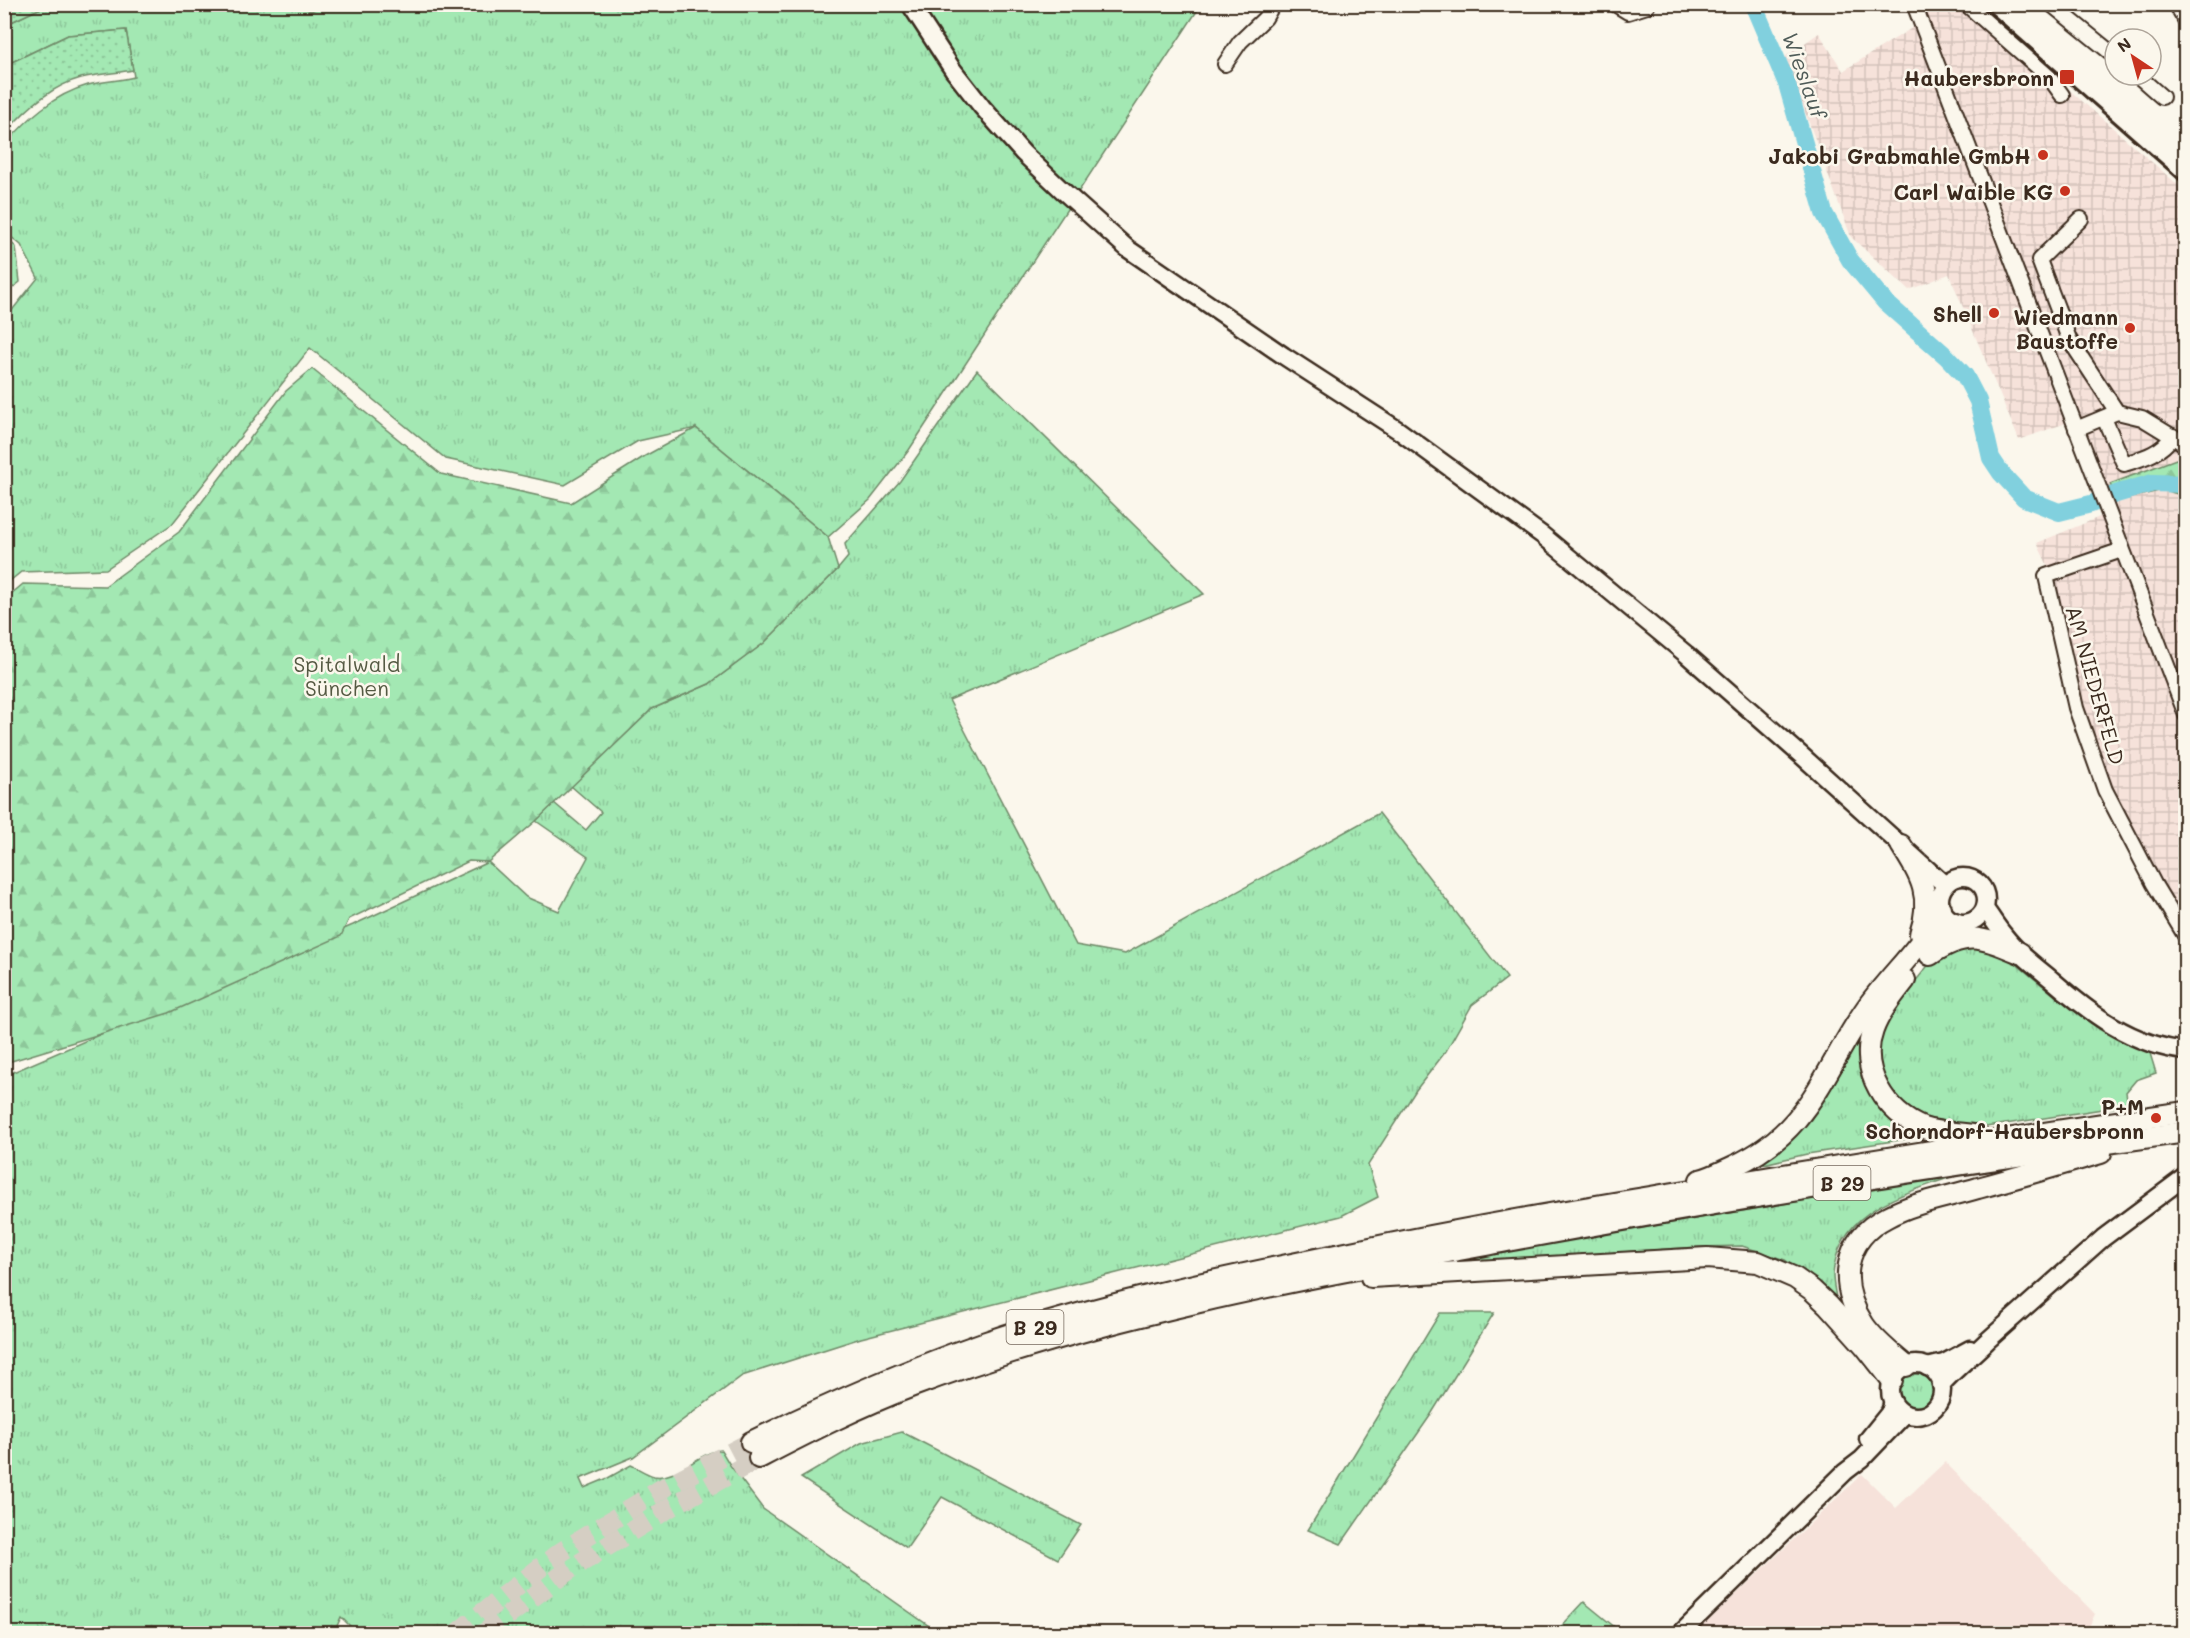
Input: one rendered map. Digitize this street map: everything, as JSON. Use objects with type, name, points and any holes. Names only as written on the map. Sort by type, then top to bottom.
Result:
[{"type":"highway","points":[[1901,845],[1921,878],[1926,904],[1913,960]]},
{"type":"highway","points":[[1941,908],[1929,933],[1878,1017],[1868,1050],[1874,1080],[1890,1106],[1921,1127],[1936,1132],[1974,1135],[1996,1140]]},
{"type":"highway","points":[[1644,1198],[1666,1187],[1709,1178],[1743,1162],[1773,1143],[1801,1115],[1825,1080],[1866,1009],[1939,936],[1964,922]]},
{"type":"highway","points":[[1913,960],[1958,940],[1974,938],[1990,941],[2020,953]]},
{"type":"highway","name":"B 29","points":[[2058,1148],[1996,1140],[1561,1211],[1273,1266],[1069,1316],[983,1343],[900,1374],[817,1410],[755,1450],[821,1426],[911,1387],[1041,1342],[1202,1301],[1317,1276],[1628,1219],[2058,1148],[2186,1112]]},
{"type":"highway","points":[[1899,1373],[1853,1307],[1846,1275],[1853,1248],[1869,1228],[1887,1216],[2058,1148],[2186,1132]]},
{"type":"highway","points":[[1317,1276],[1340,1279],[1707,1258],[1758,1262],[1795,1278],[1812,1290],[1865,1346],[1899,1373]]},
{"type":"main road","points":[[910,4],[953,70],[982,107],[1023,153],[1128,249],[1284,356],[1398,430],[1542,535],[1686,654],[1945,885]]},
{"type":"main road","points":[[1964,922],[1980,917],[1985,909],[1986,895],[1978,882],[1972,878],[1958,878],[1945,885],[1940,896],[1944,914],[1964,922],[2003,935]]},
{"type":"main road","points":[[1985,909],[2003,935],[2020,953],[2086,1010],[2103,1022],[2138,1040],[2186,1051]]},
{"type":"main road","points":[[2164,1047],[2186,1042]]},
{"type":"main road","points":[[1941,1385],[1951,1373],[1970,1359],[1987,1341],[2103,1238],[2186,1176]]},
{"type":"main road","points":[[1927,1367],[1944,1363],[1987,1341]]},
{"type":"main road","points":[[1921,1365],[1927,1367],[1939,1378],[1941,1385],[1939,1401],[1929,1413],[1913,1416],[1905,1414],[1893,1402],[1890,1391],[1899,1373],[1921,1365]]},
{"type":"main road","points":[[1845,1472],[1855,1454],[1889,1413],[1893,1402]]},
{"type":"main road","points":[[1680,1634],[1845,1472],[1862,1459],[1905,1414]]},
{"type":"street","points":[[1225,64],[1240,42],[1265,18],[1273,4]]},
{"type":"street","points":[[1615,4],[1628,12],[1646,5]]},
{"type":"street","points":[[1914,4],[2185,712]]},
{"type":"street","points":[[1966,4],[2049,77],[2062,95]]},
{"type":"street","points":[[2051,4],[2103,46]]},
{"type":"street","points":[[2176,4],[2186,21]]},
{"type":"street","points":[[2151,87],[2162,97]]},
{"type":"street","points":[[2081,219],[2039,260],[2070,339],[2110,415],[2124,464],[2152,455],[2165,447],[2173,436]]},
{"type":"street","points":[[2076,429],[2110,415],[2142,417],[2186,445]]},
{"type":"street","name":"AM NIEDERFELD","points":[[2122,550],[2046,576],[2076,708],[2105,790],[2149,875],[2186,937]]},
{"type":"shaded area","points":[[1924,5],[1972,5],[2185,191],[2185,462],[2176,460],[2118,501],[2163,490],[2185,496],[2185,929],[2130,836],[2082,716],[2047,564],[2037,543],[2102,516],[2066,423],[2019,440],[1949,274],[1909,290],[1851,237],[1785,57],[1819,33],[1843,71],[1928,18]]},
{"type":"shaded area","points":[[1945,1462],[2095,1614],[2086,1633],[1698,1633],[1862,1474],[1896,1508]]},
{"type":"green space","points":[[5,4],[47,4],[47,5],[5,25]]},
{"type":"green space","points":[[296,4],[311,11],[325,4],[1201,5],[909,450],[870,500],[828,537],[696,428],[638,441],[565,485],[446,459],[310,348],[172,524],[106,569],[21,572],[5,585],[5,319],[38,278],[21,245],[5,232],[5,145],[32,117],[63,95],[88,85],[134,77],[126,30],[68,35],[5,67],[5,25],[47,5]]},
{"type":"green space","points":[[126,30],[133,70],[94,75],[59,87],[29,108],[5,133],[5,67],[68,35]]},
{"type":"green space","points":[[5,237],[16,247],[20,282],[5,294]]},
{"type":"green space","name":"Spitalwald Sünchen","points":[[312,369],[441,474],[571,503],[645,456],[696,428],[828,537],[838,569],[764,643],[709,684],[652,709],[536,821],[488,862],[469,861],[349,919],[341,936],[169,1013],[5,1063],[5,599],[23,584],[105,586],[179,532],[286,391]]},
{"type":"green space","points":[[977,370],[1204,594],[949,700],[1076,945],[1125,954],[1379,813],[1507,978],[1472,1005],[1446,1051],[1416,1090],[1368,1165],[1378,1197],[1341,1216],[861,1338],[742,1376],[633,1457],[580,1479],[584,1488],[631,1465],[651,1475],[663,1476],[680,1470],[704,1455],[721,1450],[763,1509],[939,1633],[358,1634],[341,1617],[337,1626],[343,1633],[5,1633],[4,1076],[353,925],[488,862],[526,897],[559,911],[588,857],[536,821],[554,803],[586,830],[601,812],[571,786],[652,709],[709,684],[764,643],[838,569],[848,557],[845,544],[900,481]]},
{"type":"green space","points":[[2176,459],[2185,462],[2185,496],[2163,490],[2118,501],[2110,484]]},
{"type":"green space","points":[[1961,943],[2002,952],[2091,1022],[2118,1038],[2149,1050],[2156,1073],[2136,1080],[2126,1092],[2128,1105],[1973,1129],[1915,1117],[1888,1092],[1874,1051],[1886,1018],[1930,963]]},
{"type":"green space","points":[[1871,1014],[1866,1070],[1927,1136],[1807,1154],[1742,1169],[1786,1140],[1816,1110],[1847,1062]]},
{"type":"green space","points":[[1959,1174],[1898,1197],[1878,1206],[1861,1218],[1847,1233],[1838,1252],[1833,1275],[1836,1298],[1785,1260],[1742,1246],[1423,1265]]},
{"type":"green space","points":[[1440,1313],[1494,1313],[1430,1416],[1341,1544],[1308,1530]]},
{"type":"green space","points":[[1916,1371],[1930,1377],[1936,1391],[1930,1405],[1916,1411],[1902,1405],[1896,1391],[1902,1377]]},
{"type":"green space","points":[[902,1432],[1081,1525],[1058,1559],[942,1497],[907,1548],[801,1478],[861,1443]]},
{"type":"green space","points":[[1584,1602],[1622,1633],[1555,1633]]},
{"type":"waterway","name":"Wieslauf","points":[[1753,4],[1787,84],[1824,213],[1850,260],[1885,302],[1965,376],[1978,401],[1991,458],[2001,473],[2024,498],[2059,512],[2153,483],[2186,484]]},
{"type":"tunnel","points":[[456,1634],[555,1556],[663,1488],[751,1442]]},
{"type":"tunnel","points":[[483,1634],[569,1570],[672,1506],[759,1458]]},
{"type":"railway","points":[[1980,4],[2186,185]]},
{"type":"place","name":"Haubersbronn","points":[[2067,77]]},
{"type":"place","name":"Jakobi Grabmahle GmbH","points":[[2043,155]]},
{"type":"place","name":"Carl Waible KG","points":[[2065,191]]},
{"type":"place","name":"Shell","points":[[1994,313]]},
{"type":"place","name":"Wiedmann Baustoffe","points":[[2130,328]]},
{"type":"place","name":"P+M Schorndorf-Haubersbronn","points":[[2156,1118]]}]
